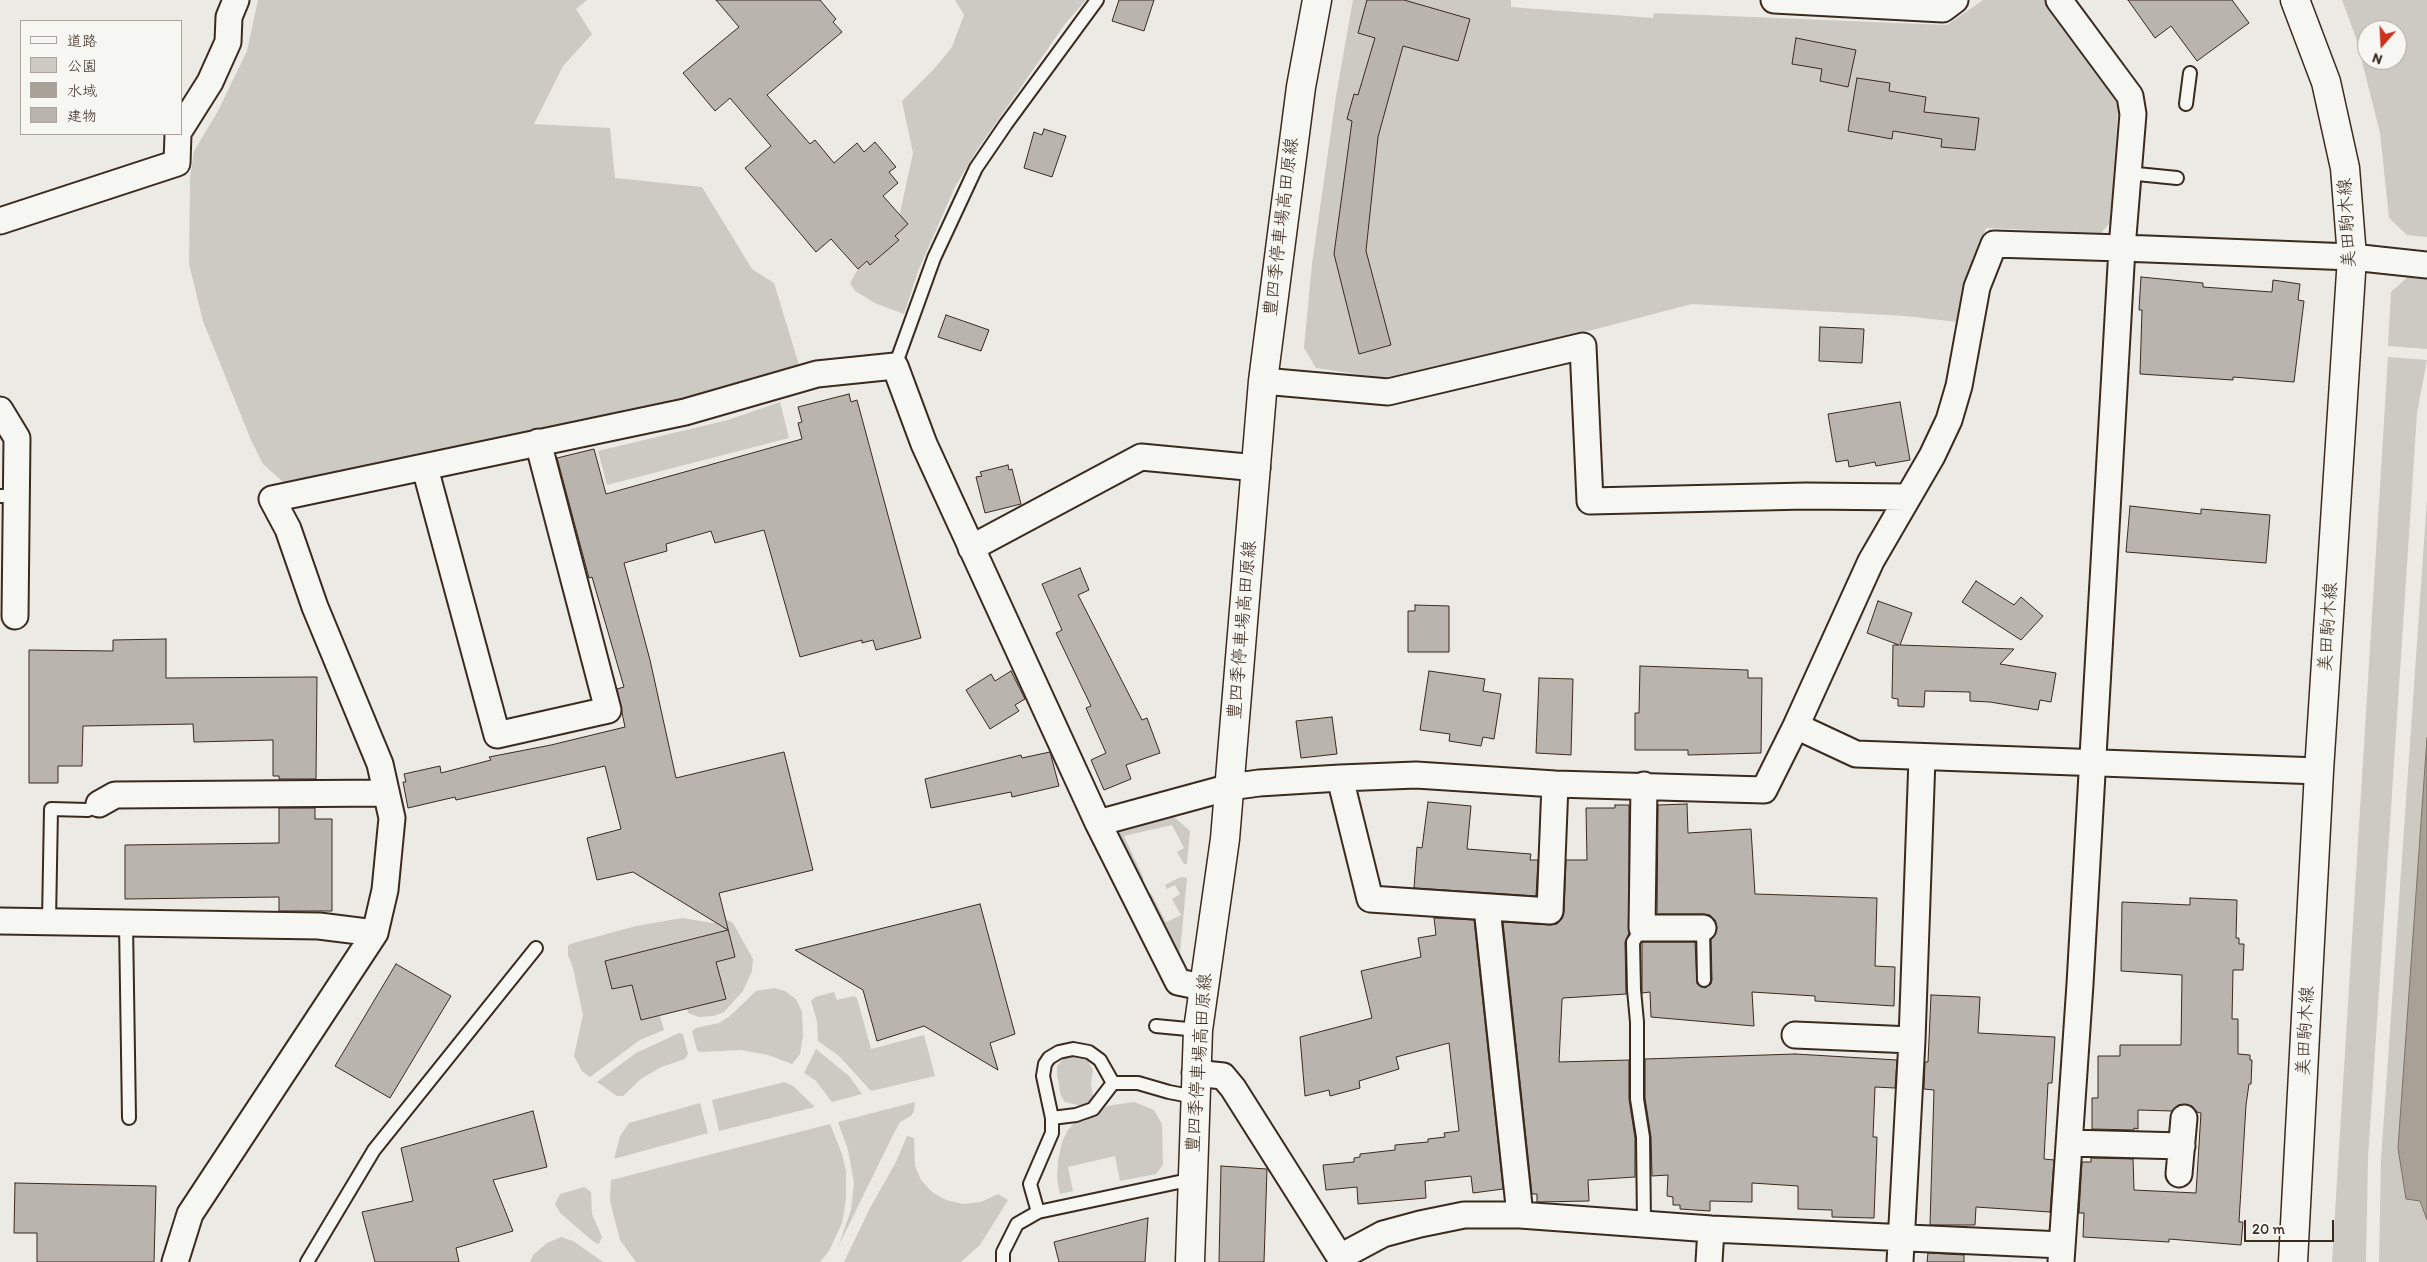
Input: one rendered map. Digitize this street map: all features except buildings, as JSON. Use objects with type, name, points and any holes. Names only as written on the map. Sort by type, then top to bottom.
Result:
[{"type":"street","points":[[182,126],[210,82],[228,42],[229,17],[236,0]]},
{"type":"street","name":"豊四季停車場高田原線","points":[[1190,1262],[1198,1030],[1202,987],[1225,839],[1263,380],[1298,106],[1317,0]]},
{"type":"street","points":[[1774,0],[1943,9],[1956,0]]},
{"type":"street","points":[[1195,1085],[1223,1076],[1233,1088],[1341,1259],[1383,1234],[1464,1215],[1520,1215],[1644,1223],[1900,1250],[2061,1254],[2070,1142],[2122,248],[2133,114],[2130,96],[2058,0]]},
{"type":"street","name":"美田駒木線","points":[[2293,1262],[2319,771],[2352,257],[2345,168],[2328,92],[2295,0]]},
{"type":"street","points":[[1,219],[177,163],[178,135]]},
{"type":"street","points":[[1098,822],[1230,787],[1259,783],[1416,774],[1555,784],[1644,785],[1764,790],[1796,726],[1871,561],[1932,456],[1949,420],[1959,386],[1977,287],[1994,244],[2352,257],[2417,264]]},
{"type":"street","points":[[1263,380],[1388,392],[1583,346],[1590,501],[1806,496],[1907,497]]},
{"type":"street","points":[[175,1262],[190,1214],[374,933],[385,890],[392,818],[380,764],[315,607],[288,530],[272,499],[685,412],[817,374],[894,366],[924,444],[1098,822],[1178,982],[1202,987]]},
{"type":"street","points":[[0,410],[16,438],[8,496],[15,616]]},
{"type":"street","points":[[426,468],[497,735],[608,710],[538,442]]},
{"type":"street","points":[[971,548],[1141,457],[1256,468]]},
{"type":"street","points":[[1796,726],[1856,754],[1922,758],[2093,762],[2319,771]]},
{"type":"street","points":[[1900,1250],[1912,1040],[1922,758]]},
{"type":"street","points":[[1340,778],[1370,899],[1550,911],[1555,784]]},
{"type":"street","points":[[1644,785],[1642,928],[1703,928]]},
{"type":"street","points":[[99,804],[115,795],[386,792]]},
{"type":"street","points":[[1487,908],[1520,1215]]},
{"type":"street","points":[[0,921],[319,926],[374,933]]},
{"type":"street","points":[[1795,1034],[1912,1040]]},
{"type":"street","points":[[2179,1174],[2184,1118]]},
{"type":"street","points":[[2070,1142],[2182,1146]]},
{"type":"street","points":[[1709,1262],[1711,1229]]},
{"type":"lane","points":[[894,366],[934,258],[976,168],[1097,0]]},
{"type":"lane","points":[[2186,104],[2190,73]]},
{"type":"lane","points":[[2127,173],[2177,178]]},
{"type":"lane","points":[[49,921],[51,809],[88,810],[99,804]]},
{"type":"lane","points":[[126,923],[129,1118]]},
{"type":"lane","points":[[1642,928],[1633,942],[1637,1022],[1637,1099],[1643,1137],[1644,1223]]},
{"type":"lane","points":[[1703,928],[1704,980]]},
{"type":"lane","points":[[307,1262],[374,1150],[536,948]]},
{"type":"lane","points":[[1156,1026],[1198,1030]]},
{"type":"lane","points":[[1038,1212],[1030,1184],[1052,1133],[1052,1118],[1043,1076],[1045,1064],[1049,1058],[1059,1052],[1073,1049],[1089,1052],[1100,1060],[1113,1083]]},
{"type":"lane","points":[[1113,1083],[1138,1083],[1169,1092],[1195,1085]]},
{"type":"lane","points":[[1052,1118],[1076,1115],[1093,1109],[1113,1083]]},
{"type":"lane","points":[[1003,1262],[1003,1252],[1017,1224],[1038,1212],[1193,1179]]},
{"type":"green space","points":[[258,0],[587,0],[576,9],[592,34],[563,66],[534,124],[610,128],[615,178],[702,187],[752,269],[774,283],[799,365],[727,392],[332,481],[283,482],[263,464],[251,440],[203,321],[189,264],[190,178],[194,151],[218,111],[247,51]]},
{"type":"green space","points":[[955,0],[1086,0],[1065,24],[977,150],[955,187],[918,271],[904,314],[877,304],[855,291],[850,283],[858,269],[898,239],[895,236],[913,153],[902,101],[934,69],[952,47],[964,15]]},
{"type":"green space","points":[[1353,0],[1511,0],[1511,7],[1653,18],[1654,13],[1947,25],[1983,0],[2045,0],[2115,94],[2118,111],[2110,223],[2101,233],[1986,228],[1964,288],[1958,322],[1905,316],[1692,304],[1596,329],[1383,378],[1316,368],[1304,348],[1312,264],[1336,96]]},
{"type":"green space","points":[[2342,0],[2427,0],[2427,237],[2407,235],[2389,218],[2380,133],[2364,70],[2407,70],[2407,20],[2357,20],[2357,42]]},
{"type":"green space","points":[[2409,276],[2427,278],[2427,349],[2388,346],[2391,292]]},
{"type":"green space","points":[[2388,357],[2427,360],[2417,413],[2368,1158],[2366,1262],[2332,1262]]},
{"type":"green space","points":[[780,402],[789,438],[607,485],[598,451],[728,420]]},
{"type":"green space","points":[[2427,499],[2427,738],[2398,1148],[2427,1220],[2427,1262],[2379,1262],[2381,1159]]},
{"type":"green space","points":[[1174,817],[1190,831],[1187,864],[1184,864],[1177,852],[1184,848],[1172,825],[1124,836],[1144,879],[1141,881],[1117,833]]},
{"type":"green space","points":[[1181,877],[1187,878],[1179,963],[1148,895],[1151,893],[1166,922],[1181,915],[1172,899],[1180,894],[1175,885],[1167,889],[1165,885]]},
{"type":"green space","points":[[682,918],[713,923],[727,920],[733,923],[753,959],[752,971],[743,991],[724,1012],[713,1016],[699,1017],[688,1013],[687,1009],[726,999],[716,962],[735,957],[728,930],[605,961],[612,989],[632,985],[641,1020],[660,1016],[664,1030],[640,1040],[590,1077],[582,1071],[574,1056],[583,1015],[573,968],[568,955],[568,946],[636,926]]},
{"type":"green space","points":[[774,988],[785,991],[796,999],[802,1012],[803,1036],[800,1054],[792,1064],[768,1055],[741,1050],[700,1052],[697,1050],[692,1031],[696,1028],[719,1023],[730,1016],[756,991]]},
{"type":"green space","points":[[834,992],[837,1000],[854,996],[857,998],[871,1049],[924,1035],[935,1076],[871,1091],[839,1056],[818,1041],[817,1021],[811,1001],[815,997]]},
{"type":"green space","points":[[679,1033],[683,1034],[688,1054],[685,1059],[661,1067],[641,1079],[623,1096],[617,1096],[597,1082],[636,1053]]},
{"type":"green space","points":[[816,1049],[849,1076],[862,1094],[832,1102],[816,1081],[804,1073]]},
{"type":"green space","points":[[1071,1056],[1079,1056],[1087,1060],[1093,1070],[1091,1084],[1093,1096],[1090,1102],[1081,1106],[1065,1102],[1061,1096],[1057,1066],[1062,1060]]},
{"type":"green space","points":[[785,1082],[793,1086],[815,1107],[719,1131],[712,1100]]},
{"type":"green space","points":[[915,1102],[914,1111],[911,1116],[900,1122],[894,1133],[838,1247],[851,1210],[854,1183],[848,1150],[838,1122]]},
{"type":"green space","points":[[1134,1102],[1154,1110],[1162,1124],[1163,1165],[1156,1174],[1120,1181],[1115,1156],[1068,1167],[1073,1191],[1060,1194],[1057,1178],[1058,1161],[1062,1142],[1068,1130],[1074,1123],[1085,1121],[1107,1106]]},
{"type":"green space","points":[[700,1103],[708,1133],[614,1159],[620,1136],[629,1123]]},
{"type":"green space","points":[[830,1124],[842,1154],[846,1171],[846,1200],[842,1223],[829,1251],[820,1262],[636,1262],[620,1240],[610,1201],[611,1180]]},
{"type":"green space","points":[[907,1136],[914,1138],[915,1166],[921,1180],[932,1192],[946,1200],[963,1204],[981,1202],[998,1194],[1008,1200],[980,1245],[961,1262],[844,1262],[870,1208],[896,1162]]},
{"type":"green space","points":[[584,1187],[591,1192],[592,1214],[602,1237],[599,1244],[594,1242],[560,1213],[555,1204],[560,1194]]},
{"type":"green space","points":[[561,1237],[573,1241],[603,1262],[530,1262],[534,1254],[547,1243]]},
{"type":"water","points":[[2427,738],[2427,1220],[2420,1201],[2406,1199],[2398,1148]]}]
